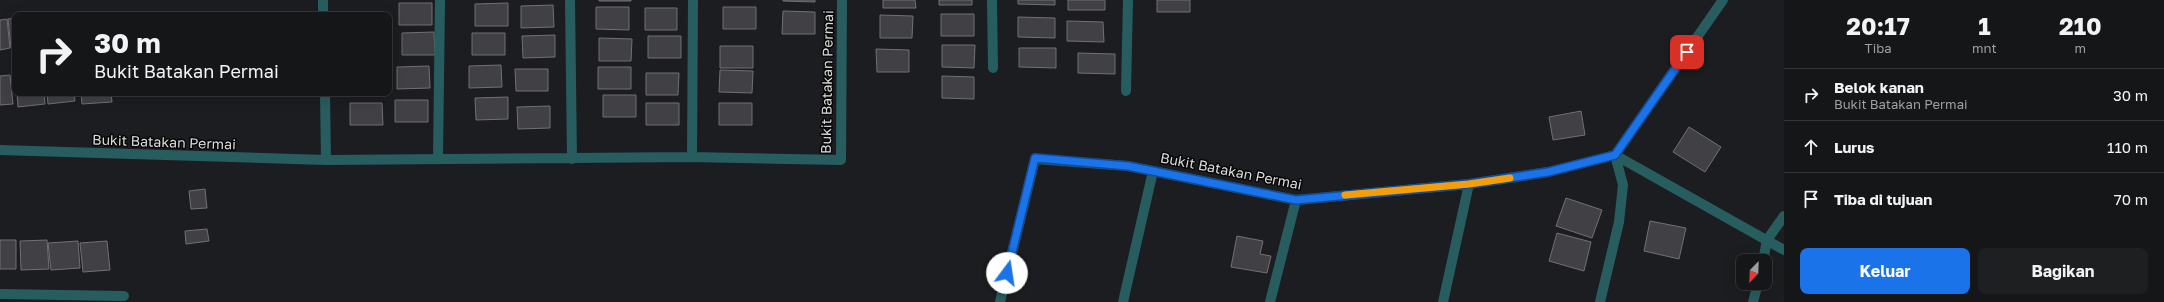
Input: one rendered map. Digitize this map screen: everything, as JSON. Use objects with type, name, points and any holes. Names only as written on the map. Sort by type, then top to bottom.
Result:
[{"type":"street","points":[[323,0],[323,12]]},
{"type":"street","points":[[438,158],[440,0]]},
{"type":"street","points":[[570,0],[572,159]]},
{"type":"street","points":[[692,157],[693,0]]},
{"type":"street","name":"Bukit Batakan Permai","points":[[0,150],[326,160],[692,157],[841,160],[842,0]]},
{"type":"street","points":[[992,0],[993,68]]},
{"type":"street","points":[[1126,91],[1128,0]]},
{"type":"street","points":[[1600,302],[1619,222],[1623,185],[1615,155],[1723,0]]},
{"type":"street","points":[[325,96],[326,160]]},
{"type":"street","points":[[1615,155],[1784,250]]},
{"type":"street","name":"Bukit Batakan Permai","points":[[1000,302],[1035,158],[1128,166],[1153,170],[1296,200],[1469,184],[1548,172],[1615,155]]},
{"type":"street","points":[[1123,302],[1153,170]]},
{"type":"street","points":[[1444,302],[1469,184]]},
{"type":"street","points":[[1270,302],[1296,200]]},
{"type":"street","points":[[1764,254],[1767,240],[1784,216]]},
{"type":"street","points":[[1753,302],[1756,290]]},
{"type":"street","points":[[0,294],[124,296]]},
{"type":"building","points":[[631,0],[631,1],[599,1]]},
{"type":"building","points":[[815,0],[815,2],[783,1]]},
{"type":"building","points":[[883,0],[915,0],[916,8],[883,8]]},
{"type":"building","points":[[939,0],[972,0],[972,5],[939,5]]},
{"type":"building","points":[[1018,0],[1055,0],[1055,5],[1018,4]]},
{"type":"building","points":[[1068,0],[1105,0],[1105,10],[1068,10]]},
{"type":"building","points":[[1157,0],[1190,0],[1190,12],[1157,12]]},
{"type":"building","points":[[399,3],[432,3],[432,25],[399,25]]},
{"type":"building","points":[[508,3],[508,26],[475,26],[475,4]]},
{"type":"building","points":[[553,5],[554,27],[521,28],[521,6]]},
{"type":"building","points":[[596,7],[629,7],[629,30],[596,29]]},
{"type":"building","points":[[723,7],[756,7],[756,29],[723,29]]},
{"type":"building","points":[[645,8],[677,8],[677,30],[645,30]]},
{"type":"building","points":[[783,11],[815,12],[815,34],[782,34]]},
{"type":"building","points":[[941,14],[974,14],[974,36],[941,36]]},
{"type":"building","points":[[880,15],[913,16],[912,38],[880,38]]},
{"type":"building","points":[[1018,17],[1055,18],[1055,38],[1018,37]]},
{"type":"building","points":[[12,18],[12,48],[11,48],[8,19]]},
{"type":"building","points":[[7,19],[10,48],[0,50],[0,20]]},
{"type":"building","points":[[1067,21],[1103,22],[1104,42],[1067,41]]},
{"type":"building","points":[[434,32],[435,55],[402,55],[402,33]]},
{"type":"building","points":[[472,33],[505,33],[505,55],[472,55]]},
{"type":"building","points":[[555,35],[555,57],[523,58],[522,36]]},
{"type":"building","points":[[648,36],[681,36],[681,58],[648,58]]},
{"type":"building","points":[[599,38],[632,39],[631,61],[599,61]]},
{"type":"building","points":[[942,45],[975,45],[974,68],[942,67]]},
{"type":"building","points":[[720,46],[753,46],[753,68],[720,68]]},
{"type":"building","points":[[1019,48],[1056,48],[1056,68],[1019,67]]},
{"type":"building","points":[[876,49],[909,50],[909,72],[877,72]]},
{"type":"building","points":[[1078,53],[1115,54],[1115,74],[1078,73]]},
{"type":"building","points":[[501,65],[502,87],[469,88],[469,66]]},
{"type":"building","points":[[429,66],[430,88],[397,89],[397,67]]},
{"type":"building","points":[[598,67],[631,67],[631,89],[598,89]]},
{"type":"building","points":[[515,69],[548,69],[548,91],[516,91]]},
{"type":"building","points":[[720,70],[753,71],[752,93],[719,92]]},
{"type":"building","points":[[646,73],[679,73],[678,95],[646,95]]},
{"type":"building","points":[[10,75],[13,104],[0,105],[0,76]]},
{"type":"building","points":[[942,76],[974,77],[974,99],[942,98]]},
{"type":"building","points":[[603,95],[636,95],[636,117],[603,117]]},
{"type":"building","points":[[17,96],[44,96],[45,104],[18,107]]},
{"type":"building","points":[[47,96],[74,96],[75,101],[48,104]]},
{"type":"building","points":[[81,96],[111,96],[112,102],[82,104]]},
{"type":"building","points":[[508,97],[508,119],[476,120],[475,98]]},
{"type":"building","points":[[395,100],[428,100],[428,122],[395,122]]},
{"type":"building","points":[[350,103],[382,103],[383,125],[350,125]]},
{"type":"building","points":[[646,103],[679,103],[679,125],[646,125]]},
{"type":"building","points":[[719,103],[752,103],[752,125],[719,125]]},
{"type":"building","points":[[550,106],[550,128],[518,129],[517,107]]},
{"type":"building","points":[[1581,111],[1585,135],[1553,140],[1549,117]]},
{"type":"building","points":[[1689,127],[1721,147],[1705,172],[1673,152]]},
{"type":"building","points":[[205,189],[207,208],[191,209],[189,191]]},
{"type":"building","points":[[1566,198],[1602,210],[1592,238],[1556,226]]},
{"type":"building","points":[[1650,221],[1686,228],[1679,259],[1644,251]]},
{"type":"building","points":[[207,229],[209,241],[186,244],[185,231]]},
{"type":"building","points":[[1557,233],[1591,242],[1584,271],[1549,261]]},
{"type":"building","points":[[1237,236],[1263,241],[1260,254],[1271,256],[1267,273],[1231,267]]},
{"type":"building","points":[[0,240],[16,240],[16,269],[0,269]]},
{"type":"building","points":[[47,240],[49,269],[21,270],[20,241]]},
{"type":"building","points":[[78,241],[80,268],[51,270],[48,243]]},
{"type":"building","points":[[107,241],[110,270],[83,272],[80,243]]},
{"type":"slow traffic","points":[[1345,195],[1469,184],[1510,178]]},
{"type":"route","points":[[1007,273],[1035,158],[1128,166],[1153,170],[1296,200],[1469,184],[1548,172],[1615,155],[1687,52]]}]
